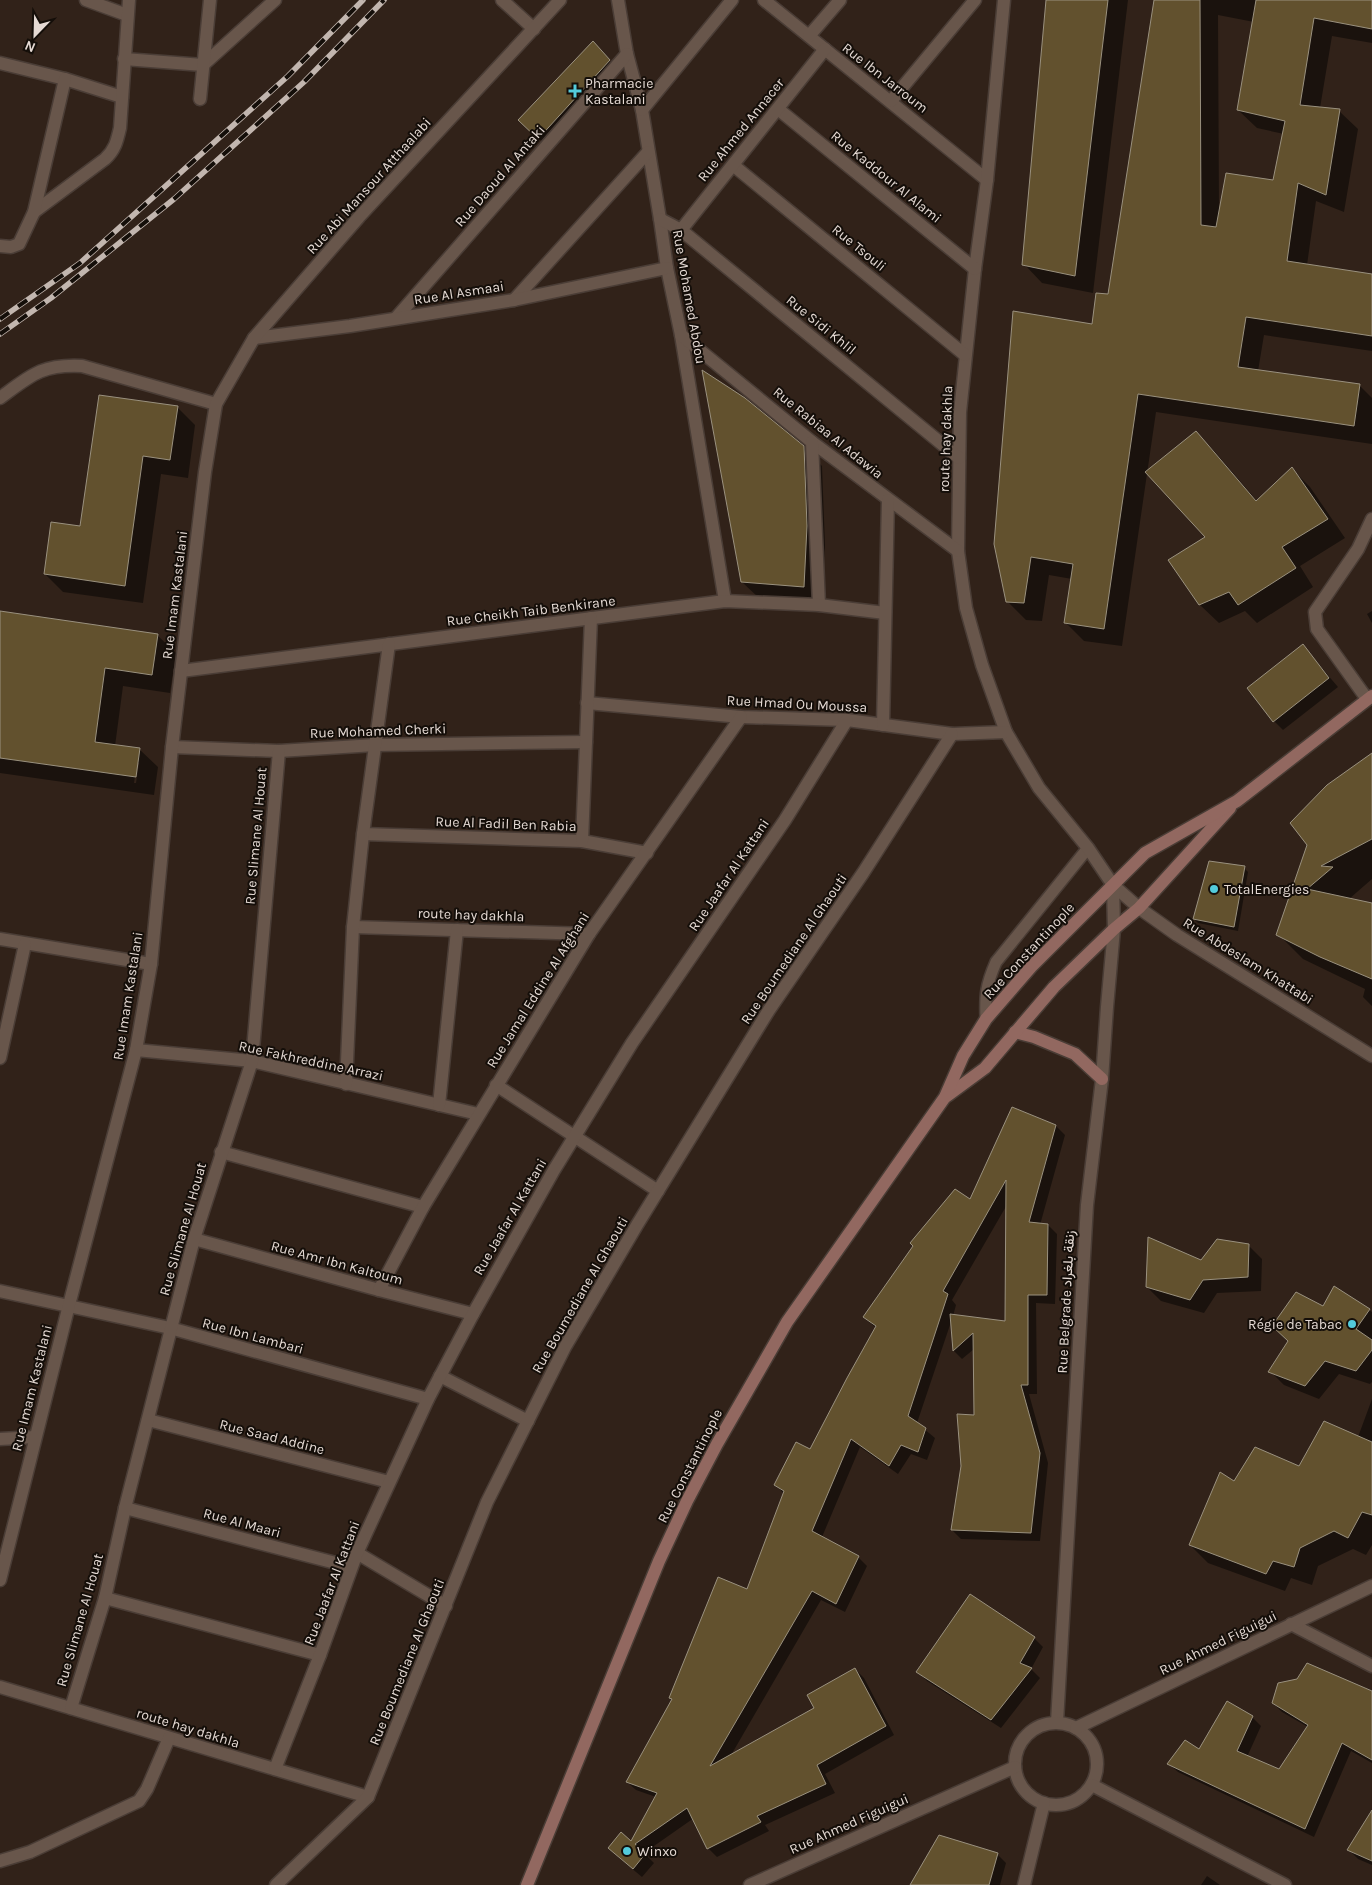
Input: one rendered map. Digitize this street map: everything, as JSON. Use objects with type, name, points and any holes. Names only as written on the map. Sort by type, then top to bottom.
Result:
[{"type":"street","points":[[86,0],[128,15]]},
{"type":"street","points":[[34,212],[113,152],[120,128],[129,0]]},
{"type":"street","points":[[200,100],[210,0]]},
{"type":"street","points":[[124,59],[203,65],[275,0]]},
{"type":"street","points":[[502,0],[534,29]]},
{"type":"street","name":"Rue Abi Mansour Atthaalabi","points":[[216,404],[254,338],[359,217],[560,0]]},
{"type":"street","name":"Rue Mohamed Abdou","points":[[618,0],[627,54],[642,110],[667,268],[681,335],[725,601]]},
{"type":"street","points":[[642,110],[732,0]]},
{"type":"street","name":"Rue Ibn Jarroum","points":[[764,0],[987,180]]},
{"type":"street","points":[[809,36],[840,0]]},
{"type":"street","points":[[891,101],[975,0]]},
{"type":"street","name":"route hay dakhla","points":[[1004,0],[987,180],[965,354],[960,412],[958,552],[966,608],[982,665],[1006,732],[1039,788],[1088,848],[1113,885]]},
{"type":"street","name":"Rue Ahmed Annacer","points":[[681,230],[825,49]]},
{"type":"street","name":"Rue Daoud Al Antaki","points":[[396,318],[627,54]]},
{"type":"street","points":[[0,63],[122,97]]},
{"type":"street","points":[[0,246],[17,246],[21,242],[34,212],[65,80]]},
{"type":"street","name":"Rue Kaddour Al Alami","points":[[778,109],[975,269]]},
{"type":"street","points":[[514,300],[648,152]]},
{"type":"street","name":"Rue Tsouli","points":[[733,165],[965,354]]},
{"type":"street","name":"Rue Sidi Khlil","points":[[660,219],[681,230],[959,458]]},
{"type":"street","name":"Rue Al Asmaai","points":[[254,338],[514,300],[667,268]]},
{"type":"street","name":"Rue Rabiaa Al Adawia","points":[[681,335],[812,442],[958,552]]},
{"type":"street","points":[[0,398],[33,375],[47,368],[64,365],[82,366],[216,404]]},
{"type":"street","name":"Rue Imam Kastalani","points":[[0,1580],[35,1437],[136,1050],[151,964],[172,747],[205,472],[216,404]]},
{"type":"street","points":[[812,442],[819,605]]},
{"type":"street","points":[[883,725],[888,500]]},
{"type":"street","points":[[1237,800],[1369,698],[1317,628],[1316,612],[1358,549],[1372,519]]},
{"type":"street","name":"Rue Cheikh Taib Benkirane","points":[[181,671],[725,601],[819,605],[885,612]]},
{"type":"street","points":[[582,841],[591,618]]},
{"type":"street","points":[[346,1084],[353,927],[363,834],[389,644]]},
{"type":"street","name":"Rue Hmad Ou Moussa","points":[[587,703],[741,717],[847,720],[952,734],[1006,732]]},
{"type":"street","name":"Rue Jamal Eddine Al Afghani","points":[[379,1290],[478,1114],[589,934],[741,717]]},
{"type":"street","name":"Rue Jaafar Al Kattani","points":[[275,1770],[357,1553],[428,1399],[473,1314],[574,1136],[632,1043],[785,820],[847,720]]},
{"type":"street","name":"Rue Boumediane Al Ghaouti","points":[[276,1885],[368,1797],[487,1502],[565,1347],[769,1010],[863,873],[952,734]]},
{"type":"street","name":"Rue Mohamed Cherki","points":[[172,747],[279,751],[375,745],[586,742]]},
{"type":"street","name":"Rue Slimane Al Houat","points":[[71,1708],[105,1598],[125,1508],[194,1239],[252,1061],[279,751]]},
{"type":"street","name":"Rue Constantinople","points":[[527,1885],[659,1562],[687,1501],[717,1444],[787,1322],[945,1097],[963,1056],[986,1020],[1031,967],[1145,853],[1237,800]]},
{"type":"street","name":"Rue Constantinople","points":[[945,1097],[984,1068],[1054,988],[1114,929],[1139,908],[1237,800]]},
{"type":"street","name":"Rue Al Fadil Ben Rabia","points":[[363,834],[582,841],[647,853]]},
{"type":"street","name":"Rue Abdeslam Khattabi","points":[[1113,885],[1139,908],[1177,935],[1370,1054]]},
{"type":"street","name":"Rue Belgrade زنقة بلغراد","points":[[1058,1722],[1087,1205],[1102,1079],[1106,1007],[1114,929],[1113,885]]},
{"type":"street","name":"route hay dakhla","points":[[353,927],[589,934]]},
{"type":"street","points":[[440,1105],[456,930]]},
{"type":"street","points":[[0,939],[151,964]]},
{"type":"street","points":[[0,1058],[25,944]]},
{"type":"street","points":[[1015,1032],[1034,1037],[1075,1054],[1102,1079]]},
{"type":"street","name":"Rue Fakhreddine Arrazi","points":[[136,1050],[252,1061],[478,1114]]},
{"type":"street","points":[[496,1085],[658,1191]]},
{"type":"street","points":[[221,1152],[424,1207]]},
{"type":"street","name":"Rue Amr Ibn Kaltoum","points":[[194,1239],[473,1314]]},
{"type":"street","name":"Rue Ibn Lambari","points":[[0,1290],[170,1328],[428,1399]]},
{"type":"street","points":[[440,1376],[528,1421]]},
{"type":"street","name":"Rue Saad Addine","points":[[148,1420],[389,1482]]},
{"type":"street","points":[[0,1439],[35,1437]]},
{"type":"street","name":"Rue Al Maari","points":[[125,1508],[351,1567]]},
{"type":"street","points":[[357,1553],[446,1606]]},
{"type":"street","name":"Rue Ahmed Figuigui","points":[[1076,1728],[1372,1586]]},
{"type":"street","points":[[105,1598],[320,1655]]},
{"type":"street","points":[[1292,1624],[1372,1666]]},
{"type":"street","name":"route hay dakhla","points":[[0,1687],[368,1797]]},
{"type":"street","points":[[1058,1722],[1076,1728],[1087,1736],[1096,1753],[1097,1773],[1092,1785],[1083,1795],[1072,1802],[1058,1805],[1037,1800],[1026,1792],[1019,1780],[1015,1767],[1016,1753],[1027,1735],[1044,1724],[1058,1722]]},
{"type":"street","points":[[0,1861],[30,1852],[139,1800],[147,1789],[169,1738]]},
{"type":"street","name":"Rue Ahmed Figuigui","points":[[750,1885],[1015,1767]]},
{"type":"street","points":[[1092,1785],[1286,1885]]},
{"type":"street","points":[[1024,1885],[1044,1803]]},
{"type":"lane","points":[[986,1020],[985,994],[988,980],[996,962],[1088,848]]},
{"type":"building","points":[[1046,0],[1108,0],[1075,276],[1022,265]]},
{"type":"building","points":[[1154,0],[1200,0],[1201,225],[1216,227],[1226,173],[1273,180],[1285,121],[1237,110],[1256,0],[1372,0],[1372,29],[1314,18],[1300,105],[1340,109],[1326,195],[1298,183],[1287,261],[1372,274],[1372,336],[1246,317],[1238,367],[1360,384],[1354,426],[1138,394],[1104,629],[1064,623],[1073,564],[1031,557],[1024,603],[1006,602],[994,544],[1013,311],[1092,324],[1096,293],[1108,294]]},
{"type":"building","points":[[593,41],[610,60],[538,139],[518,120]]},
{"type":"building","points":[[702,370],[745,398],[804,446],[807,526],[804,587],[741,582]]},
{"type":"building","points":[[99,395],[178,406],[170,460],[143,456],[125,586],[44,574],[51,522],[80,526]]},
{"type":"building","points":[[1196,431],[1256,501],[1292,467],[1328,519],[1282,547],[1296,568],[1238,605],[1229,592],[1199,605],[1168,560],[1205,537],[1145,472]]},
{"type":"building","points":[[0,611],[158,634],[152,675],[105,668],[95,742],[140,748],[136,777],[0,758]]},
{"type":"building","points":[[1303,644],[1329,678],[1273,722],[1247,688]]},
{"type":"building","points":[[1372,753],[1372,839],[1321,866],[1333,867],[1307,889],[1372,903],[1372,979],[1320,957],[1276,935],[1307,845],[1290,823],[1327,785]]},
{"type":"building","points":[[1209,861],[1245,866],[1234,927],[1193,919]]},
{"type":"building","points":[[1012,1107],[1056,1125],[1029,1222],[1048,1224],[1047,1295],[1028,1295],[1028,1385],[1021,1385],[1040,1453],[1031,1533],[951,1530],[961,1466],[957,1414],[974,1415],[973,1333],[953,1351],[950,1314],[1005,1321],[1006,1180],[943,1291],[948,1294],[908,1416],[926,1428],[918,1452],[901,1445],[889,1466],[851,1439],[812,1531],[859,1556],[836,1604],[812,1591],[710,1766],[814,1708],[807,1695],[855,1668],[886,1726],[817,1765],[826,1784],[757,1816],[761,1822],[707,1849],[687,1808],[635,1844],[646,1853],[633,1869],[608,1848],[621,1832],[631,1841],[657,1793],[626,1782],[672,1699],[669,1698],[718,1577],[747,1589],[784,1491],[774,1485],[796,1442],[810,1449],[876,1326],[863,1317],[913,1246],[910,1243],[955,1189],[970,1199]]},
{"type":"building","points":[[1148,1237],[1201,1260],[1217,1239],[1249,1244],[1248,1277],[1203,1280],[1190,1300],[1146,1287]]},
{"type":"building","points":[[1334,1286],[1370,1309],[1356,1329],[1372,1340],[1372,1350],[1356,1371],[1325,1361],[1305,1386],[1268,1372],[1288,1341],[1272,1326],[1296,1292],[1323,1306]]},
{"type":"building","points":[[1324,1421],[1372,1442],[1372,1515],[1362,1512],[1348,1538],[1334,1531],[1300,1548],[1294,1567],[1273,1561],[1266,1574],[1189,1545],[1220,1472],[1234,1481],[1255,1447],[1299,1466]]},
{"type":"building","points":[[970,1594],[1035,1637],[1020,1663],[1032,1668],[991,1720],[916,1672]]},
{"type":"building","points":[[1307,1663],[1372,1691],[1372,1760],[1342,1743],[1305,1829],[1167,1764],[1185,1740],[1199,1749],[1227,1701],[1253,1716],[1237,1751],[1279,1769],[1308,1725],[1272,1703],[1278,1683],[1297,1679]]},
{"type":"building","points":[[1372,1810],[1372,1861],[1347,1850]]},
{"type":"building","points":[[939,1835],[998,1853],[989,1885],[910,1885]]},
{"type":"railway","points":[[0,319],[80,263],[288,76],[363,0]]},
{"type":"railway","points":[[0,334],[51,298],[174,199],[304,82],[384,0]]},
{"type":"place","name":"Pharmacie Kastalani","points":[[575,91]]},
{"type":"place","name":"TotalEnergies","points":[[1214,889]]},
{"type":"place","name":"Régie de Tabac","points":[[1352,1324]]},
{"type":"place","name":"Winxo","points":[[627,1851]]}]
